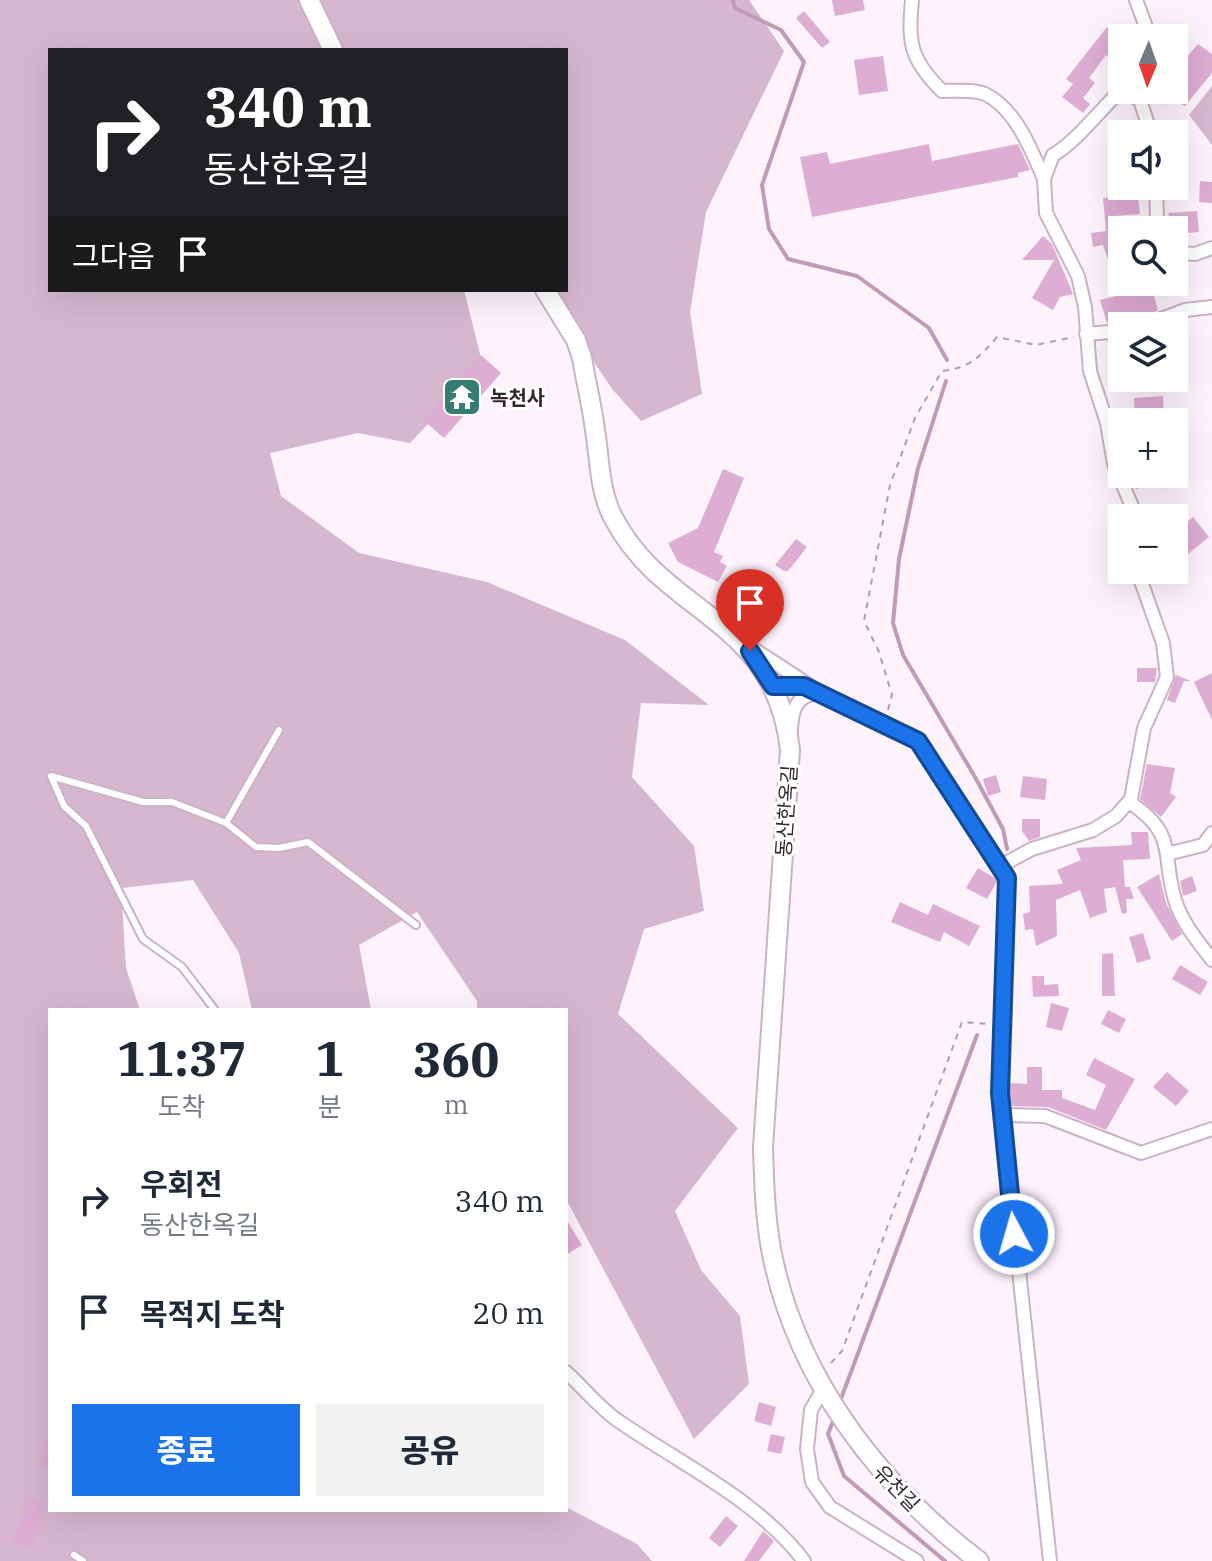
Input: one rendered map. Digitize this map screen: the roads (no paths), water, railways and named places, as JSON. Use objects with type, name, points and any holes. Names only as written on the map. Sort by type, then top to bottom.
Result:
[{"type":"street","points":[[309,0],[332,48]]},
{"type":"street","points":[[912,0],[909,34],[917,66],[942,91],[986,94],[1007,113],[1029,144],[1044,179],[1046,213],[1078,276],[1087,357],[1107,423],[1114,464],[1131,504]]},
{"type":"street","points":[[1136,0],[1145,24]]},
{"type":"street","points":[[1044,179],[1053,155],[1066,147],[1108,104]]},
{"type":"street","points":[[1188,254],[1212,248]]},
{"type":"street","name":"동산한옥길","points":[[546,292],[576,340],[582,358],[602,483],[614,521],[648,563],[757,658],[784,714],[790,750],[765,1102],[765,1206],[780,1282],[794,1324],[824,1387]]},
{"type":"street","points":[[1180,312],[1212,307]]},
{"type":"street","points":[[1086,334],[1108,332]]},
{"type":"street","points":[[1000,866],[1032,849],[1093,830],[1116,816],[1129,802],[1135,790],[1144,728],[1167,677],[1163,643],[1142,584]]},
{"type":"street","points":[[740,641],[821,693]]},
{"type":"street","points":[[773,686],[804,686],[884,723],[924,747],[1000,866],[1009,888],[1002,1024],[1002,1115],[1050,1561]]},
{"type":"street","points":[[790,750],[796,704],[808,694],[821,693]]},
{"type":"street","points":[[1129,802],[1158,825],[1176,903],[1212,960]]},
{"type":"street","points":[[1167,854],[1208,848],[1212,833]]},
{"type":"street","points":[[1002,1115],[1045,1116],[1141,1153],[1212,1129]]},
{"type":"street","points":[[568,1374],[618,1421],[758,1513],[785,1536],[804,1561]]},
{"type":"street","points":[[824,1387],[811,1410],[807,1449],[812,1482],[830,1507],[917,1561]]},
{"type":"street","name":"유천길","points":[[824,1387],[842,1418],[894,1486],[979,1561]]},
{"type":"lane","points":[[226,823],[279,730]]},
{"type":"lane","points":[[213,1008],[182,967],[143,939],[86,826],[64,806],[51,776],[143,802],[172,802],[226,823],[256,847],[279,848],[308,842],[416,925]]},
{"type":"lane","points":[[74,1555],[83,1561]]},
{"type":"waterway","points":[[733,0],[735,8],[781,30],[804,62],[762,185],[769,229],[788,259],[857,276],[929,328],[947,360]]},
{"type":"waterway","points":[[946,381],[918,468],[899,559],[893,623],[903,655],[1003,829],[1007,849]]},
{"type":"waterway","points":[[839,1404],[977,1035]]},
{"type":"waterway","points":[[835,1416],[828,1434],[844,1476],[945,1561]]},
{"type":"place","name":"녹천사","points":[[462,397]]}]
